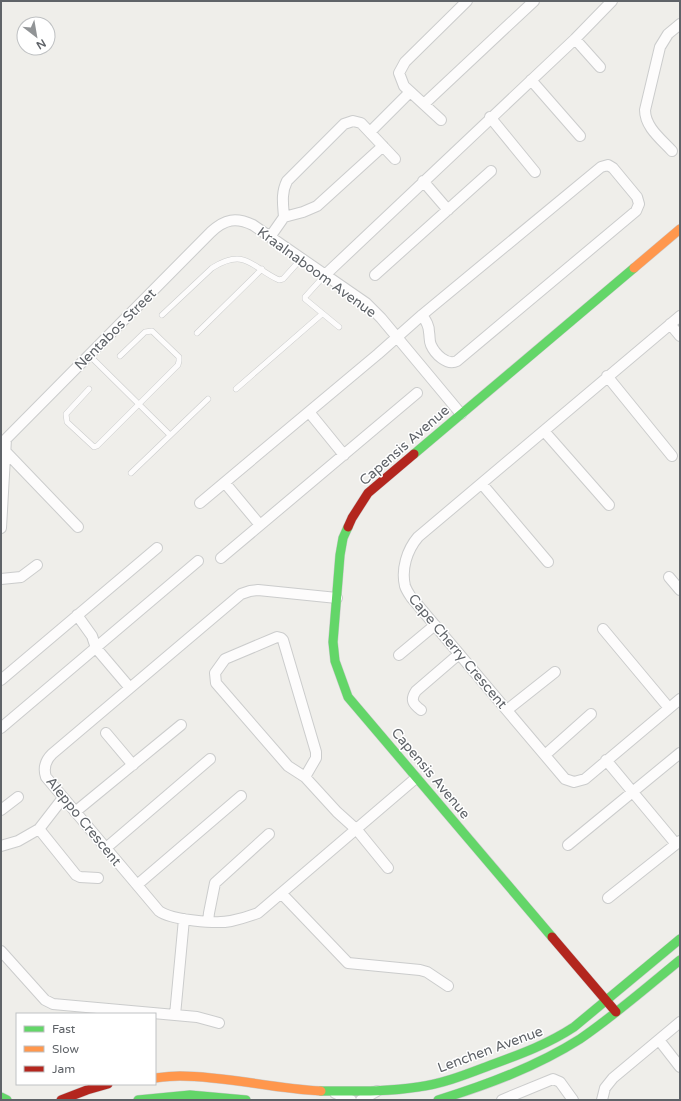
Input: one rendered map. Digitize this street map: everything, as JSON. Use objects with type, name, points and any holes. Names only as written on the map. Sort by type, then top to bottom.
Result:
[{"type":"street","points":[[441,120],[404,86],[399,73],[402,66],[466,1]]},
{"type":"street","points":[[424,104],[534,1]]},
{"type":"street","points":[[325,276],[490,117],[575,39],[612,1]]},
{"type":"street","points":[[672,151],[649,126],[646,120],[645,110],[660,47],[668,34],[680,24]]},
{"type":"street","points":[[575,39],[600,67]]},
{"type":"street","points":[[531,80],[580,136]]},
{"type":"street","points":[[370,132],[410,92]]},
{"type":"street","points":[[490,117],[535,172]]},
{"type":"street","points":[[284,217],[282,196],[283,188],[287,181],[339,128],[348,122],[357,121],[370,132],[395,159]]},
{"type":"street","points":[[270,237],[284,217],[303,212],[317,206],[383,146]]},
{"type":"street","points":[[200,503],[422,316],[601,167],[608,165],[613,168],[637,197],[639,204],[636,211],[457,361],[451,363],[447,362],[434,350],[430,344],[428,325],[422,316]]},
{"type":"street","points":[[375,275],[492,171]]},
{"type":"street","points":[[423,182],[448,210]]},
{"type":"street","name":"Kraalnaboom Avenue","points":[[226,221],[244,221],[253,225],[366,303],[381,318],[461,414]]},
{"type":"street","name":"Nentabos Street","points":[[5,450],[6,439],[211,232],[226,221]]},
{"type":"street","name":"Capensis Avenue","points":[[616,1012],[416,778],[351,701],[346,693],[335,660],[333,642],[340,555],[343,538],[352,518],[368,493],[680,229]]},
{"type":"street","name":"Cape Cherry Crescent","points":[[680,316],[418,537],[412,544],[408,554],[405,571],[405,586],[411,597],[565,779],[574,782],[585,779],[680,699]]},
{"type":"street","points":[[670,324],[680,336]]},
{"type":"street","points":[[608,376],[672,456]]},
{"type":"street","points":[[221,558],[417,393]]},
{"type":"street","points":[[309,412],[344,455]]},
{"type":"street","points":[[544,431],[609,506]]},
{"type":"street","points":[[1,528],[5,450]]},
{"type":"street","points":[[5,450],[78,527]]},
{"type":"street","points":[[225,483],[260,525]]},
{"type":"street","points":[[482,484],[548,562]]},
{"type":"street","points":[[1,680],[157,548]]},
{"type":"street","points":[[1,728],[198,561]]},
{"type":"street","points":[[1,579],[21,577],[37,565]]},
{"type":"street","points":[[669,576],[680,590]]},
{"type":"street","name":"Aleppo Crescent","points":[[337,598],[258,590],[242,594],[63,744],[46,761],[44,770],[46,777],[159,911],[168,916],[208,922],[231,921],[258,913],[416,778]]},
{"type":"street","points":[[77,615],[92,636],[96,648],[130,688]]},
{"type":"street","points":[[399,655],[435,625]]},
{"type":"street","points":[[603,629],[669,708]]},
{"type":"street","points":[[305,777],[316,758],[316,752],[282,640],[281,638],[277,637],[223,661],[216,673],[216,683],[288,766],[305,777],[356,830],[388,868]]},
{"type":"street","points":[[421,710],[414,705],[412,699],[413,695],[459,654]]},
{"type":"street","points":[[505,708],[555,672]]},
{"type":"street","points":[[505,708],[538,678]]},
{"type":"street","points":[[545,755],[591,714]]},
{"type":"street","points":[[75,812],[181,725]]},
{"type":"street","points":[[106,733],[132,765]]},
{"type":"street","points":[[568,845],[680,753]]},
{"type":"street","points":[[106,848],[210,758]]},
{"type":"street","points":[[606,760],[678,843],[608,898]]},
{"type":"street","points":[[137,885],[241,796]]},
{"type":"street","points":[[1,810],[18,797]]},
{"type":"street","points":[[1,846],[18,841],[39,829],[63,798]]},
{"type":"street","points":[[39,829],[76,875],[80,877],[98,878]]},
{"type":"street","points":[[208,922],[215,883],[269,834]]},
{"type":"street","points":[[282,894],[348,963],[420,970],[427,972],[448,986]]},
{"type":"street","points":[[175,1015],[184,919]]},
{"type":"street","name":"Lenchen Avenue","points":[[156,1078],[178,1076],[211,1078],[289,1089],[331,1091],[377,1091],[418,1087],[447,1081],[525,1053],[556,1039],[574,1027],[680,939]]},
{"type":"street","points":[[1,951],[45,1000],[53,1004],[153,1013]]},
{"type":"street","name":"Lenchen Avenue","points":[[438,1100],[498,1081],[554,1055],[598,1027],[680,960]]},
{"type":"street","points":[[156,1013],[197,1017],[219,1023]]},
{"type":"street","points":[[602,1100],[602,1093],[608,1083],[680,1022]]},
{"type":"street","points":[[659,1040],[680,1067]]},
{"type":"street","points":[[502,1100],[553,1079],[560,1082],[572,1100]]},
{"type":"street","points":[[61,1100],[104,1085]]},
{"type":"street","points":[[331,1091],[351,1100]]},
{"type":"street","points":[[361,1100],[377,1091]]},
{"type":"street","points":[[138,1100],[190,1095],[246,1100]]},
{"type":"street","points":[[1,1097],[7,1100]]},
{"type":"lane","points":[[162,316],[212,268],[221,263],[240,259],[250,261],[278,280],[281,280],[301,259]]},
{"type":"lane","points":[[197,333],[262,269]]},
{"type":"lane","points":[[325,276],[305,298],[305,300],[339,327]]},
{"type":"lane","points":[[236,389],[322,314]]},
{"type":"lane","points":[[89,389],[66,416],[67,422],[92,446],[97,446],[178,365],[180,361],[179,357],[150,330],[145,332],[120,356]]},
{"type":"lane","points":[[89,355],[170,435]]},
{"type":"lane","points":[[131,473],[208,400]]},
{"type":"traffic: fast","points":[[414,454],[634,268]]},
{"type":"traffic: fast","points":[[348,527],[343,538],[340,555],[333,642],[335,661],[348,697],[552,937]]},
{"type":"traffic: fast","points":[[321,1091],[406,1089],[427,1086],[459,1077],[530,1050],[552,1040],[574,1027],[680,939]]},
{"type":"traffic: fast","points":[[438,1100],[475,1088],[529,1067],[563,1049],[580,1039],[631,1001],[680,960]]},
{"type":"traffic: fast","points":[[138,1100],[190,1095],[246,1100]]},
{"type":"traffic: fast","points":[[1,1097],[7,1100]]},
{"type":"traffic: slow","points":[[634,268],[680,229]]},
{"type":"traffic: slow","points":[[156,1078],[177,1076],[215,1078],[286,1088],[321,1091]]},
{"type":"traffic: jam","points":[[348,527],[368,493],[414,454]]},
{"type":"traffic: jam","points":[[552,937],[616,1012]]},
{"type":"traffic: jam","points":[[61,1100],[104,1085]]}]
